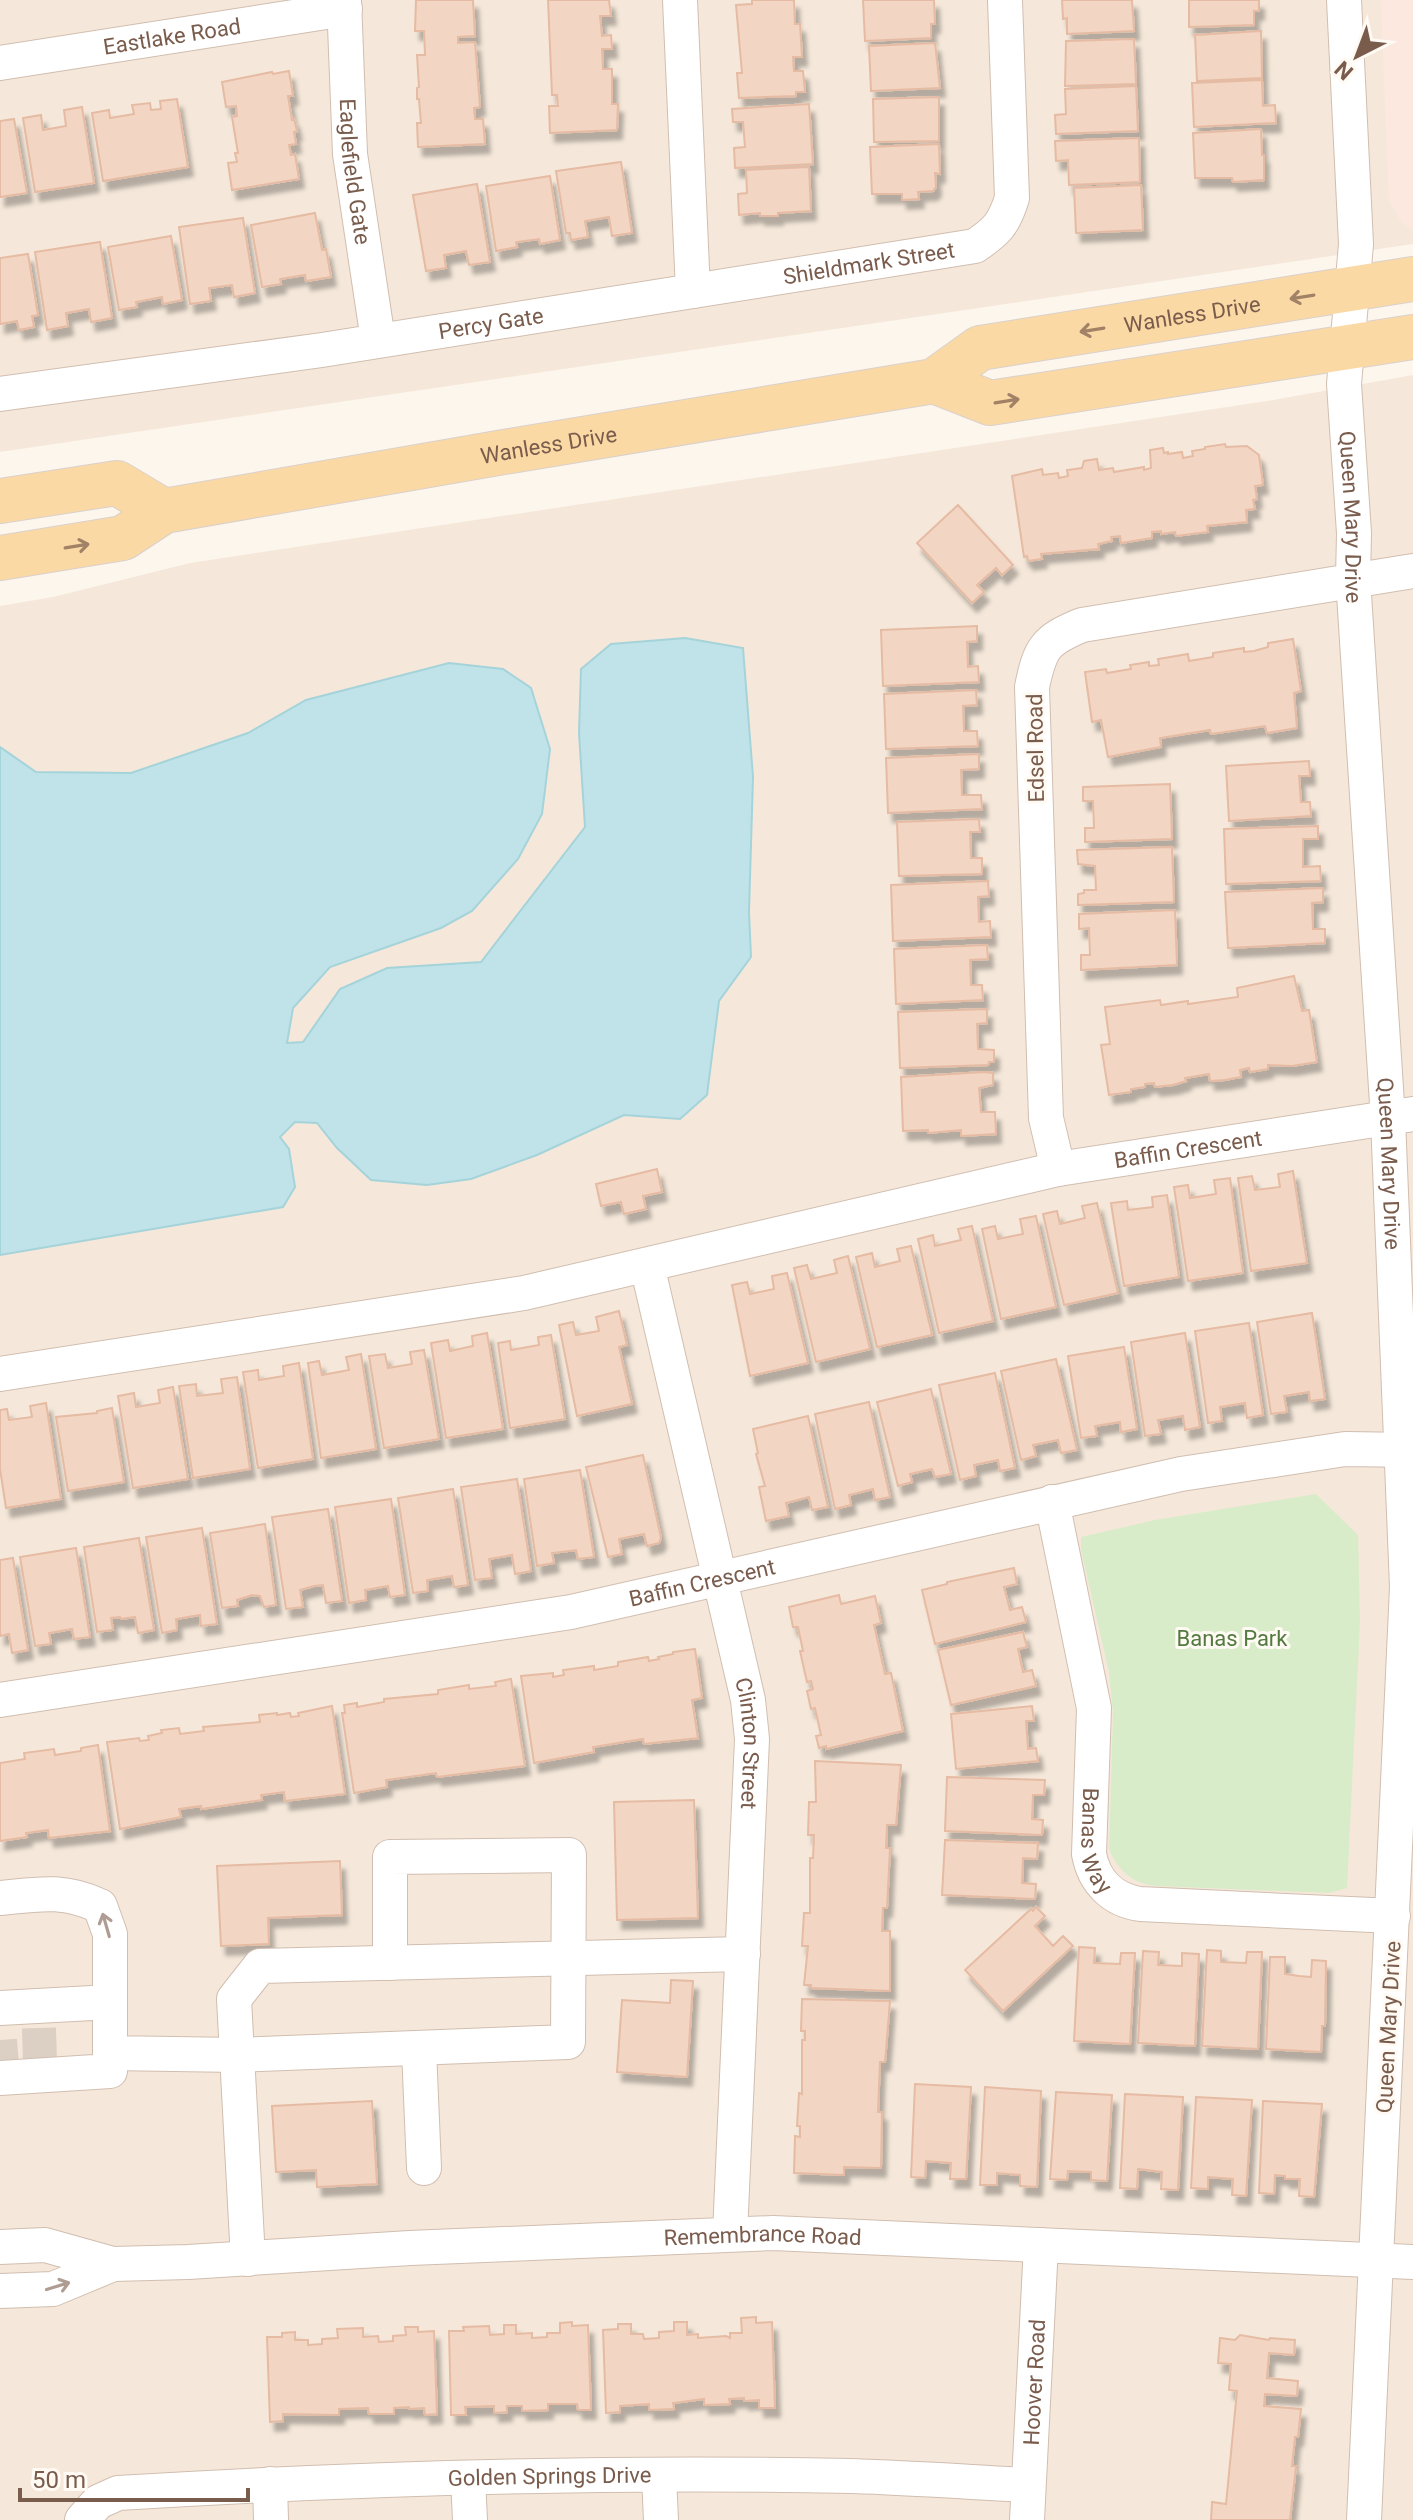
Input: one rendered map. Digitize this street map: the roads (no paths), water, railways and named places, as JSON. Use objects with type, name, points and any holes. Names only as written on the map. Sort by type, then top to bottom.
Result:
[{"type":"main road","name":"Wanless Drive","points":[[0,558],[123,538],[164,511],[934,381],[980,348],[1413,279]]},
{"type":"main road","points":[[934,381],[990,403],[1413,337]]},
{"type":"main road","points":[[0,501],[117,483],[164,511]]},
{"type":"street","points":[[680,0],[693,291]]},
{"type":"street","name":"Shieldmark Street","points":[[693,291],[975,246],[993,234],[1006,219],[1012,198],[1005,0]]},
{"type":"street","name":"Queen Mary Drive","points":[[1344,0],[1356,244],[1344,384],[1354,533],[1353,579],[1400,1117],[1407,1450],[1407,1587],[1364,2520]]},
{"type":"street","name":"Eastlake Road","points":[[0,63],[344,4]]},
{"type":"street","name":"Eaglefield Gate","points":[[344,4],[350,154],[378,340]]},
{"type":"street","name":"Percy Gate","points":[[0,394],[693,291]]},
{"type":"street","name":"Edsel Road","points":[[1058,1169],[1046,1118],[1032,687],[1038,659],[1057,635],[1082,625],[1413,571]]},
{"type":"street","name":"Baffin Crescent","points":[[0,1374],[524,1293],[1058,1169],[1400,1117]]},
{"type":"street","name":"Clinton Street","points":[[647,1265],[748,1700],[752,1739],[730,2234]]},
{"type":"street","name":"Baffin Crescent","points":[[0,1700],[571,1612],[1181,1474],[1345,1449],[1407,1450]]},
{"type":"street","name":"Banas Way","points":[[1052,1502],[1094,1708],[1089,1854],[1092,1866],[1107,1890],[1129,1903],[1140,1904],[1393,1916]]},
{"type":"street","points":[[110,2053],[237,2055],[568,2042],[569,1855],[390,1857],[390,1963]]},
{"type":"street","points":[[0,1898],[60,1892],[82,1897],[100,1906],[110,1934],[110,2071],[1,2075]]},
{"type":"street","points":[[248,2259],[234,1999],[260,1966],[743,1954]]},
{"type":"street","points":[[0,2008],[110,2002]]},
{"type":"street","points":[[0,2008],[39,2028]]},
{"type":"street","points":[[419,2050],[424,2168]]},
{"type":"street","points":[[1,2075],[40,2064]]},
{"type":"street","name":"Remembrance Road","points":[[0,2247],[45,2245],[113,2264],[773,2233],[1413,2262]]},
{"type":"street","name":"Hoover Road","points":[[1027,2520],[1041,2245]]},
{"type":"street","name":"Remembrance Road","points":[[0,2291],[53,2289],[113,2264]]},
{"type":"street","name":"Golden Springs Drive","points":[[82,2520],[98,2502],[118,2493],[270,2484],[468,2478],[856,2476],[1028,2485]]},
{"type":"street","points":[[659,2477],[661,2520]]},
{"type":"street","points":[[468,2478],[470,2520]]},
{"type":"street","points":[[270,2484],[271,2520]]},
{"type":"water","points":[[685,638],[743,648],[753,777],[749,912],[751,957],[719,1001],[707,1095],[680,1119],[624,1115],[537,1155],[471,1179],[427,1185],[371,1180],[337,1148],[317,1123],[295,1122],[280,1137],[289,1149],[295,1187],[283,1207],[0,1255],[0,747],[36,772],[131,773],[248,733],[306,700],[449,663],[503,669],[531,688],[550,749],[542,814],[518,859],[472,911],[441,928],[330,967],[293,1008],[287,1043],[303,1042],[340,989],[387,968],[481,962],[585,827],[579,733],[581,669],[611,644]]},
{"type":"tunnel","points":[[39,2028],[40,2064]]},
{"type":"tunnel","points":[[0,2040],[2,2065]]},
{"type":"park label","name":"Banas Park","points":[[1232,1638]]}]
